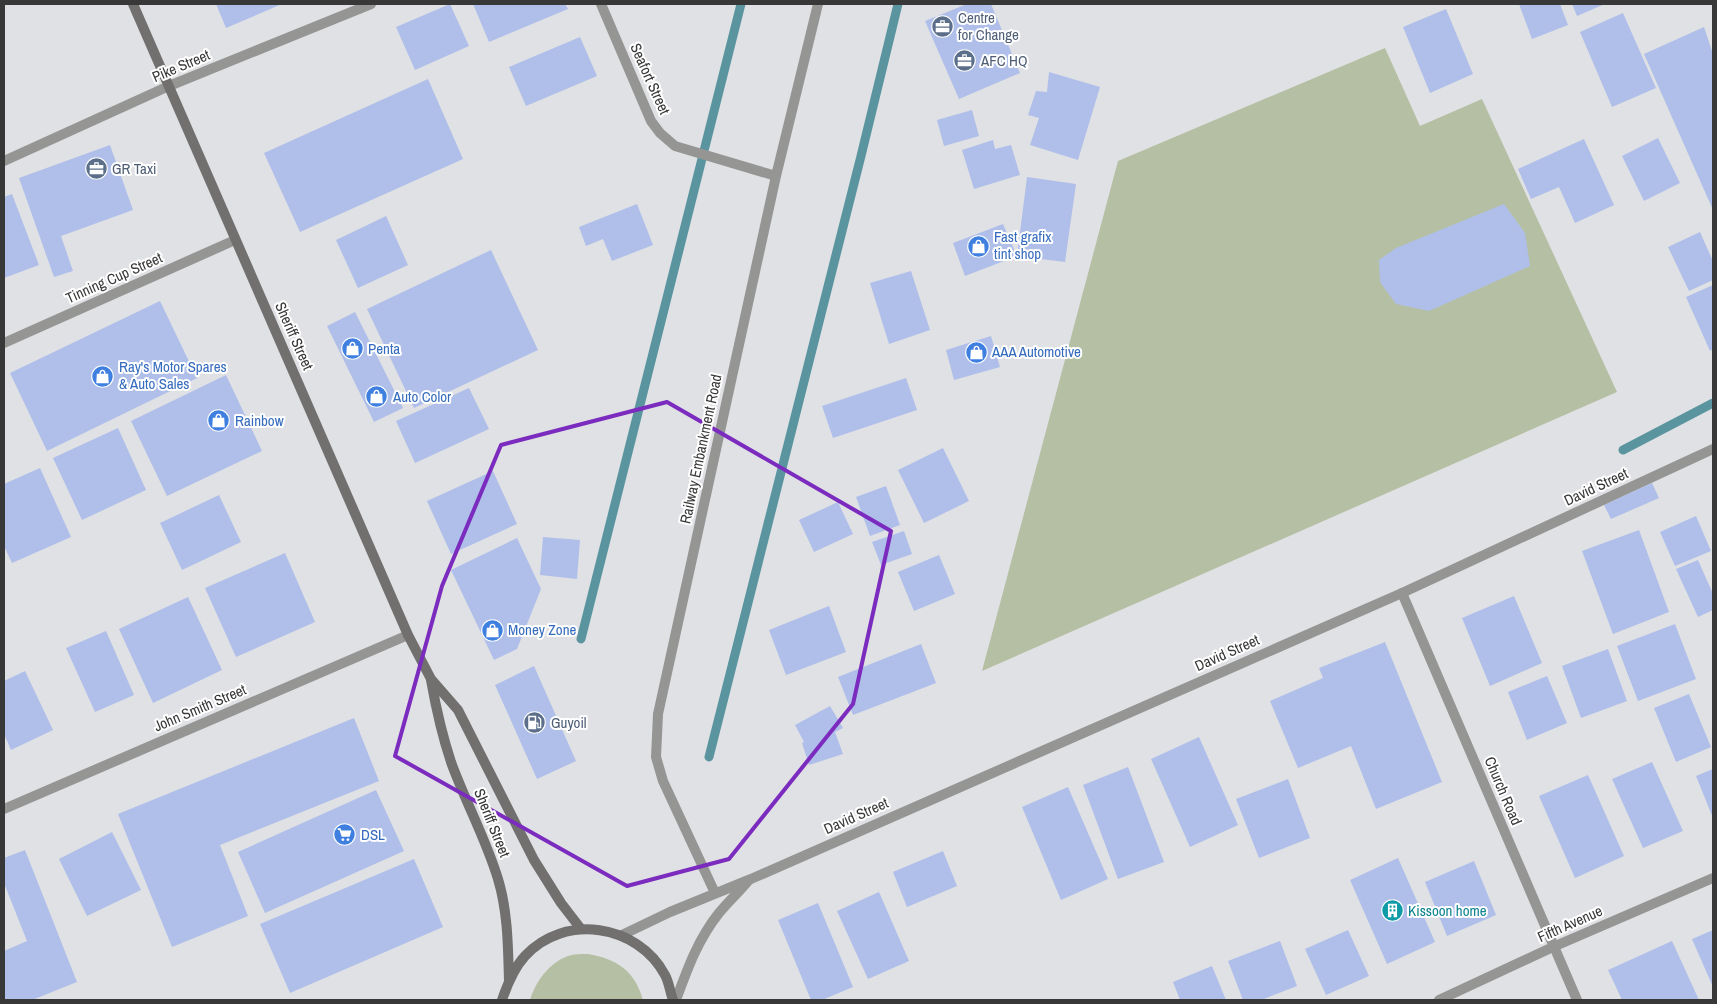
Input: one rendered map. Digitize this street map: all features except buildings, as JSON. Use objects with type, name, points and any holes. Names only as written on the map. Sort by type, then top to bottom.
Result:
[{"type":"main road","name":"Sheriff Street","points":[[133,4],[408,635],[431,679],[458,710],[534,860],[561,903],[581,929]]},
{"type":"main road","name":"Sheriff Street","points":[[431,679],[438,720],[452,763],[498,878],[508,942],[509,981]]},
{"type":"main road","points":[[502,1000],[509,981],[524,957],[541,942],[559,934],[581,929],[604,930],[622,935],[641,946],[655,960],[666,976],[674,1000]]},
{"type":"street","name":"Pike Street","points":[[4,161],[169,86],[371,4]]},
{"type":"street","name":"Seafort Street","points":[[601,4],[652,121],[660,133],[676,146],[776,176]]},
{"type":"street","name":"Railway Embankment Road","points":[[715,893],[663,782],[656,757],[658,714],[776,176],[818,4]]},
{"type":"street","name":"Tinning Cup Street","points":[[4,343],[236,240]]},
{"type":"street","name":"David Street","points":[[622,935],[1402,593],[1713,449]]},
{"type":"street","name":"Church Road","points":[[1402,593],[1577,1000]]},
{"type":"street","name":"John Smith Street","points":[[4,809],[408,635]]},
{"type":"street","name":"Fifth Avenue","points":[[1439,1000],[1553,947],[1713,878]]},
{"type":"street","name":"David Street","points":[[674,1000],[700,942],[718,914],[751,879]]},
{"type":"highlighted area","points":[[667,402],[891,531],[853,704],[729,859],[627,886],[395,756],[442,586],[501,445]]},
{"type":"green space","points":[[1385,48],[1420,126],[1482,99],[1617,392],[982,671],[1118,161]]},
{"type":"green space","points":[[588,954],[608,959],[623,968],[635,981],[643,1000],[530,1000],[544,974],[555,963],[570,955]]},
{"type":"waterway","points":[[581,639],[741,4]]},
{"type":"waterway","points":[[709,757],[898,4]]},
{"type":"waterway","points":[[1623,450],[1713,403]]},
{"type":"place","name":"Centre for Change","points":[[942,27]]},
{"type":"place","name":"AFC HQ","points":[[965,61]]},
{"type":"place","name":"GR Taxi","points":[[96,169]]},
{"type":"place","name":"Fast grafix tint shop","points":[[978,246]]},
{"type":"place","name":"Penta","points":[[352,349]]},
{"type":"place","name":"AAA Automotive","points":[[976,352]]},
{"type":"place","name":"Ray's Motor Spares & Auto Sales","points":[[103,376]]},
{"type":"place","name":"Auto Color","points":[[377,397]]},
{"type":"place","name":"Rainbow","points":[[219,421]]},
{"type":"place","name":"Money Zone","points":[[492,630]]},
{"type":"place","name":"Guyoil","points":[[535,723]]},
{"type":"place","name":"DSL","points":[[345,835]]},
{"type":"place","name":"Kissoon home","points":[[1392,911]]}]
